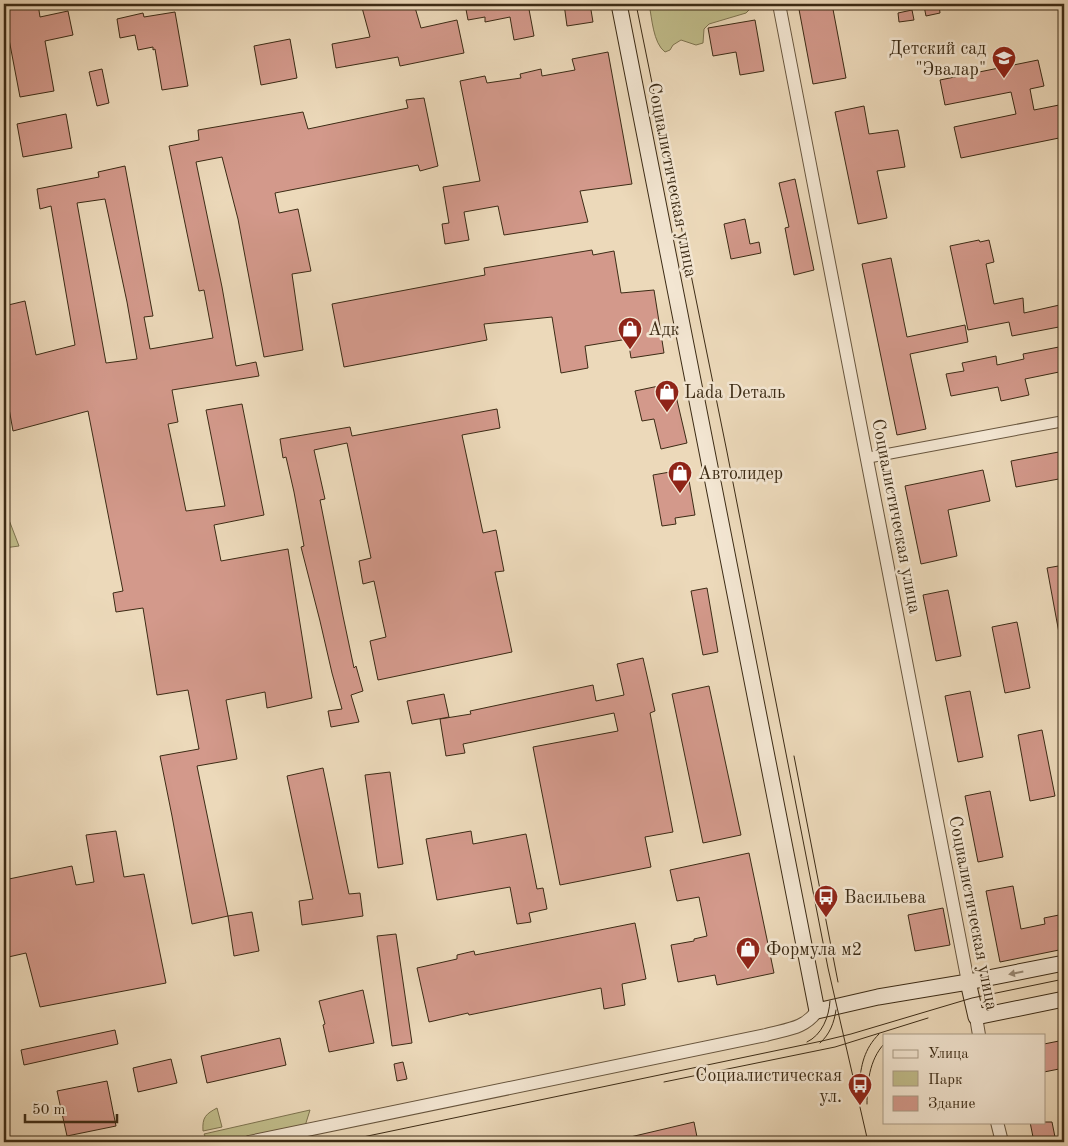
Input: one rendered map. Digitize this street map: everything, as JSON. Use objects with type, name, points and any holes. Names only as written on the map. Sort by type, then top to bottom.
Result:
[{"type":"main road","name":"Социалистическая улица","points":[[619,4],[817,1010]]},
{"type":"main road","points":[[817,1010],[1064,963]]},
{"type":"main road","name":"Социалистическая улица","points":[[968,982],[976,1017]]},
{"type":"main road","points":[[976,1017],[1064,998]]},
{"type":"street","name":"Социалистическая улица","points":[[779,4],[968,982]]},
{"type":"street","points":[[866,458],[1064,421]]},
{"type":"street","points":[[249,1142],[766,1035],[800,1026],[811,1019],[817,1010]]},
{"type":"street","name":"Социалистическая улица","points":[[976,1017],[980,1034]]},
{"type":"street","points":[[998,1124],[1002,1142]]},
{"type":"green space","points":[[649,4],[755,4],[746,13],[709,24],[704,29],[703,43],[696,45],[681,40],[665,52],[655,37]]},
{"type":"green space","points":[[4,507],[19,546],[4,548]]},
{"type":"green space","points":[[217,1108],[222,1127],[203,1131],[205,1116]]},
{"type":"green space","points":[[310,1110],[305,1126],[299,1129],[239,1142],[208,1142],[204,1134]]},
{"type":"building","points":[[4,4],[38,4],[40,17],[68,11],[73,35],[45,41],[54,91],[20,97],[4,13]]},
{"type":"building","points":[[361,4],[414,4],[421,28],[457,20],[464,53],[400,66],[398,57],[336,68],[332,44],[370,37]]},
{"type":"building","points":[[465,4],[528,4],[534,36],[514,40],[510,17],[485,22],[485,17],[468,20]]},
{"type":"building","points":[[564,4],[590,4],[593,22],[567,26]]},
{"type":"building","points":[[798,4],[832,4],[846,78],[813,84]]},
{"type":"building","points":[[939,4],[940,13],[926,16],[924,6]]},
{"type":"building","points":[[912,10],[914,20],[899,22],[898,13]]},
{"type":"building","points":[[175,12],[188,86],[162,90],[155,49],[153,50],[153,47],[138,50],[135,35],[120,38],[117,19],[143,13],[144,17]]},
{"type":"building","points":[[755,20],[764,71],[740,75],[736,52],[713,56],[708,28]]},
{"type":"building","points":[[290,39],[297,78],[261,85],[254,46]]},
{"type":"building","points":[[608,52],[632,184],[580,191],[588,222],[504,235],[498,206],[464,212],[469,240],[445,244],[442,224],[449,223],[443,187],[480,181],[460,81],[485,76],[487,83],[521,78],[520,74],[541,69],[542,76],[575,70],[572,59]]},
{"type":"building","points":[[1038,60],[1044,86],[1030,89],[1034,110],[1064,104],[1064,137],[961,158],[954,127],[1016,114],[1011,92],[945,105],[940,80]]},
{"type":"building","points":[[102,69],[109,103],[97,106],[89,72]]},
{"type":"building","points":[[424,98],[438,166],[420,171],[418,165],[275,193],[279,213],[298,209],[311,271],[292,274],[303,350],[264,357],[238,219],[222,157],[196,162],[236,366],[256,362],[259,376],[172,390],[178,422],[168,424],[186,511],[225,506],[206,410],[242,404],[264,515],[214,525],[221,561],[288,549],[312,698],[267,708],[265,692],[226,700],[237,759],[197,766],[228,916],[192,924],[160,756],[199,749],[188,690],[157,695],[143,608],[116,612],[113,593],[123,591],[88,411],[13,431],[4,380],[4,306],[25,301],[36,355],[75,345],[51,206],[40,209],[37,189],[99,177],[98,172],[125,166],[153,316],[144,317],[150,349],[213,338],[204,290],[199,291],[169,146],[199,140],[198,130],[303,112],[308,129],[408,108],[406,100]],"holes":[[[105,199],[137,359],[106,363],[77,203]]]},
{"type":"building","points":[[864,106],[869,134],[898,130],[905,167],[877,171],[887,218],[858,224],[835,112]]},
{"type":"building","points":[[66,114],[72,148],[23,157],[17,124]]},
{"type":"building","points":[[795,179],[814,270],[794,275],[785,228],[789,227],[779,183]]},
{"type":"building","points":[[745,219],[750,244],[759,242],[761,253],[731,259],[724,224]]},
{"type":"building","points":[[979,240],[980,242],[989,240],[994,262],[986,264],[994,304],[1023,298],[1024,313],[1064,304],[1064,326],[1012,336],[1009,322],[968,330],[950,246]]},
{"type":"building","points":[[592,250],[593,255],[614,251],[621,293],[654,290],[664,353],[631,358],[628,339],[585,346],[588,368],[561,373],[552,317],[484,324],[487,340],[344,367],[332,304],[485,275],[484,268]]},
{"type":"building","points":[[891,258],[907,337],[965,325],[968,342],[910,354],[926,429],[897,435],[862,264]]},
{"type":"building","points":[[1064,346],[1064,371],[1025,379],[1029,395],[1001,401],[998,387],[951,396],[946,374],[964,371],[962,363],[996,356],[997,365],[1024,359],[1023,354]]},
{"type":"building","points":[[673,383],[687,443],[661,449],[654,419],[642,421],[635,391]]},
{"type":"building","points":[[497,409],[500,428],[462,435],[483,533],[496,530],[504,571],[495,572],[512,652],[378,680],[370,641],[386,637],[374,581],[363,584],[359,561],[371,558],[347,443],[314,450],[325,499],[320,500],[343,616],[354,668],[356,666],[363,691],[351,695],[359,722],[331,727],[328,711],[342,709],[301,547],[304,546],[294,492],[286,457],[283,458],[280,439],[350,427],[352,436]]},
{"type":"building","points":[[1064,451],[1064,478],[1016,487],[1011,461]]},
{"type":"building","points":[[687,469],[695,515],[675,518],[676,524],[662,526],[653,475]]},
{"type":"building","points":[[983,470],[990,501],[948,510],[957,556],[921,564],[905,486]]},
{"type":"building","points":[[1064,565],[1064,632],[1059,633],[1047,568]]},
{"type":"building","points":[[707,588],[718,652],[703,655],[691,591]]},
{"type":"building","points":[[948,590],[961,656],[936,661],[923,595]]},
{"type":"building","points":[[1017,622],[1030,688],[1005,693],[992,627]]},
{"type":"building","points":[[643,658],[655,711],[650,713],[673,832],[645,837],[651,867],[560,885],[533,747],[618,731],[614,713],[463,744],[465,753],[446,756],[440,719],[471,714],[470,711],[593,685],[596,701],[624,695],[617,664]]},
{"type":"building","points":[[709,686],[741,835],[703,843],[672,694]]},
{"type":"building","points":[[970,691],[983,757],[958,762],[945,696]]},
{"type":"building","points":[[444,694],[449,717],[412,724],[407,701]]},
{"type":"building","points":[[1042,730],[1055,796],[1030,801],[1018,735]]},
{"type":"building","points":[[323,768],[349,894],[360,893],[363,916],[302,925],[299,901],[313,899],[287,776]]},
{"type":"building","points":[[390,772],[403,864],[378,868],[365,775]]},
{"type":"building","points":[[990,791],[1003,857],[978,862],[965,796]]},
{"type":"building","points":[[116,831],[124,877],[144,874],[166,983],[40,1007],[26,953],[4,958],[4,880],[72,866],[76,885],[94,882],[86,835]]},
{"type":"building","points":[[471,831],[473,844],[526,834],[537,889],[543,888],[547,909],[529,913],[531,922],[517,924],[510,887],[437,900],[426,839]]},
{"type":"building","points":[[749,853],[774,973],[717,985],[715,975],[678,982],[671,945],[694,941],[694,939],[707,936],[699,897],[677,901],[670,870]]},
{"type":"building","points":[[1013,886],[1021,929],[1045,924],[1044,918],[1064,914],[1064,949],[1000,962],[986,891]]},
{"type":"building","points":[[943,908],[950,945],[915,951],[908,915]]},
{"type":"building","points":[[252,912],[259,951],[234,956],[228,916]]},
{"type":"building","points":[[635,923],[646,979],[622,984],[625,1005],[604,1009],[601,988],[429,1022],[417,968],[457,959],[457,955],[474,951],[475,955]]},
{"type":"building","points":[[396,934],[412,1043],[392,1046],[377,936]]},
{"type":"building","points":[[363,990],[374,1043],[329,1052],[319,1001]]},
{"type":"building","points":[[115,1030],[118,1044],[24,1065],[21,1050]]},
{"type":"building","points":[[280,1038],[286,1065],[207,1083],[201,1056]]},
{"type":"building","points":[[1064,1040],[1064,1068],[1046,1072],[1046,1044]]},
{"type":"building","points":[[171,1059],[177,1083],[138,1092],[133,1068]]},
{"type":"building","points":[[403,1062],[407,1079],[397,1081],[394,1064]]},
{"type":"building","points":[[107,1081],[116,1126],[67,1136],[57,1091]]},
{"type":"building","points":[[694,1122],[698,1142],[627,1142],[626,1138]]},
{"type":"building","points":[[1052,1122],[1056,1142],[1034,1142],[1030,1124]]},
{"type":"tram line","points":[[636,4],[727,452],[828,968],[868,1142]]},
{"type":"tram line","points":[[794,756],[838,982]]},
{"type":"tram line","points":[[339,1142],[822,1041],[972,998],[1064,979]]},
{"type":"tram line","points":[[807,1042],[817,1035],[824,1025],[830,1001]]},
{"type":"tram line","points":[[820,1043],[831,1028],[836,1010]]},
{"type":"tram line","points":[[664,1082],[835,1047],[928,1018]]},
{"type":"tram line","points":[[859,1086],[864,1058],[879,1034]]},
{"type":"tram line","points":[[867,1104],[868,1080],[872,1065],[883,1045]]},
{"type":"place","name":"Детский сад \"Эвалар\"","points":[[1004,79]]},
{"type":"place","name":"Адк","points":[[630,350]]},
{"type":"place","name":"Lada Dеталь","points":[[667,413]]},
{"type":"place","name":"Автолидер","points":[[680,494]]},
{"type":"place","name":"Васильева","points":[[826,918]]},
{"type":"place","name":"Формула м2","points":[[748,970]]},
{"type":"place","name":"Социалистическая ул.","points":[[860,1106]]}]
